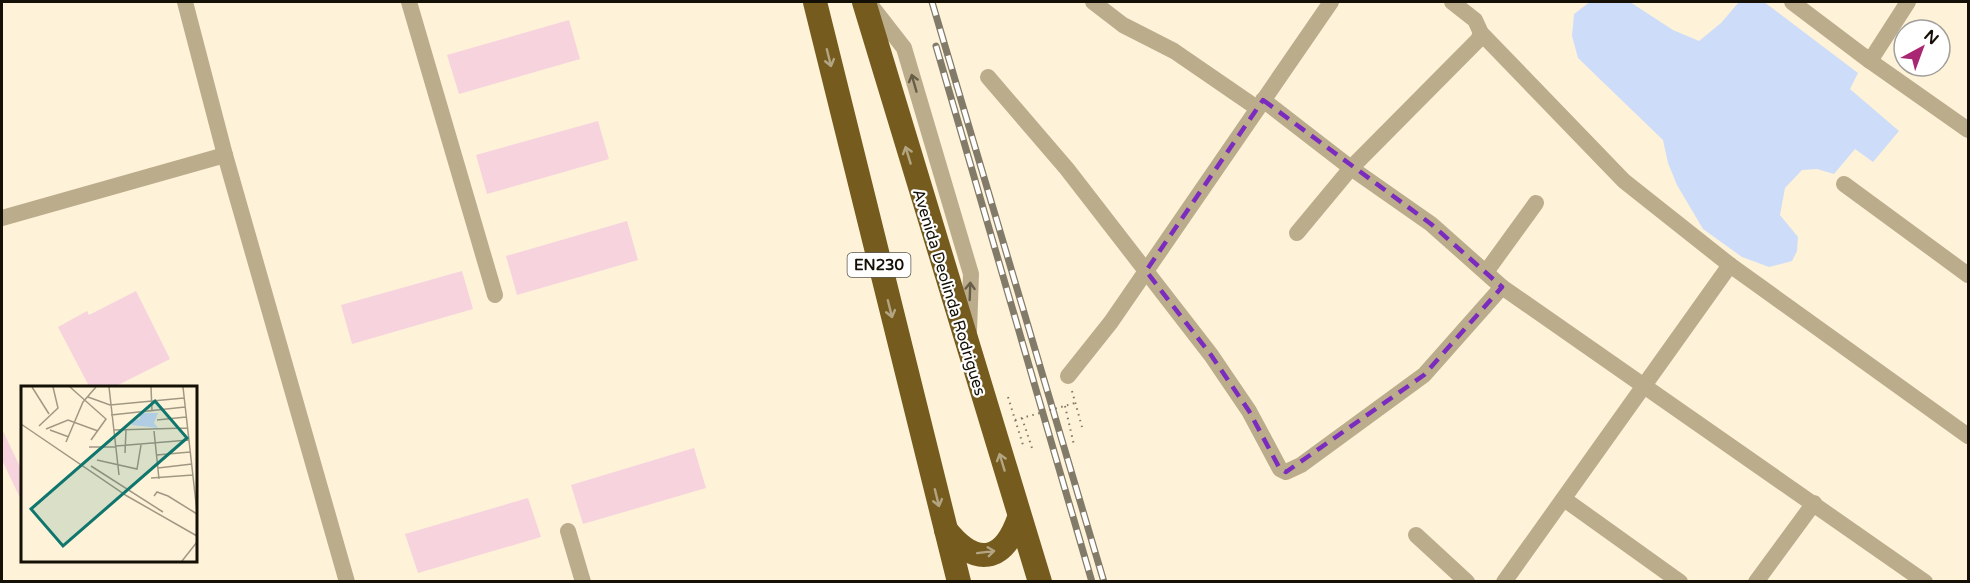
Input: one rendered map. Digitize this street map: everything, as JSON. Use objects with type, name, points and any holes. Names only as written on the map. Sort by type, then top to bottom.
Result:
[{"type":"highway","name":"EN230","points":[[815,2],[959,582]]},
{"type":"highway","name":"Avenida Deolinda Rodrigues","points":[[865,2],[968,350],[1040,582]]},
{"type":"highway","points":[[944,528],[964,551],[987,554],[1008,543],[1019,518]]},
{"type":"street","points":[[185,2],[225,155],[346,582]]},
{"type":"street","points":[[409,2],[495,295]]},
{"type":"street","points":[[1093,2],[1123,25],[1174,51],[1260,104],[1431,224],[1502,287],[1814,502],[1925,582]]},
{"type":"street","points":[[1068,376],[1146,271],[1331,2]]},
{"type":"street","points":[[1452,2],[1475,20],[1481,33],[1624,181],[1730,265],[1968,436]]},
{"type":"street","points":[[1792,2],[1870,61],[1968,130]]},
{"type":"street","points":[[1870,61],[1908,2]]},
{"type":"street","points":[[1297,233],[1351,168],[1478,40],[1481,33]]},
{"type":"street","points":[[988,77],[1067,169],[1211,355],[1249,411],[1280,470],[1286,472],[1310,459],[1424,375],[1502,287]]},
{"type":"street","points":[[2,218],[225,155]]},
{"type":"street","points":[[1844,184],[1968,274]]},
{"type":"street","points":[[1486,272],[1536,203]]},
{"type":"street","points":[[1504,582],[1730,265]]},
{"type":"street","points":[[1564,499],[1680,582]]},
{"type":"street","points":[[1756,582],[1814,502]]},
{"type":"street","points":[[568,531],[582,582]]},
{"type":"street","points":[[1416,535],[1467,582]]},
{"type":"path","points":[[1068,376],[1082,427]]},
{"type":"path","points":[[1008,397],[1023,445]]},
{"type":"path","points":[[1015,420],[1075,403]]},
{"type":"path","points":[[1065,406],[1074,445]]},
{"type":"path","points":[[1022,418],[1033,451]]},
{"type":"highlighted area","points":[[1263,100],[1431,224],[1502,287],[1424,375],[1286,472],[1280,469],[1249,411],[1211,355],[1146,271]]},
{"type":"water","points":[[1590,2],[1630,2],[1673,30],[1699,41],[1721,23],[1739,2],[1764,2],[1858,73],[1850,89],[1899,131],[1873,162],[1855,149],[1834,174],[1817,169],[1802,170],[1785,188],[1780,215],[1798,237],[1797,251],[1792,261],[1769,267],[1742,257],[1703,229],[1677,185],[1668,163],[1663,140],[1578,58],[1572,36],[1574,14]]},
{"type":"building","points":[[569,20],[580,59],[459,94],[447,55]]},
{"type":"building","points":[[598,121],[609,159],[487,194],[476,155]]},
{"type":"building","points":[[627,221],[638,260],[517,295],[506,256]]},
{"type":"building","points":[[462,271],[473,309],[352,344],[341,305]]},
{"type":"building","points":[[136,291],[170,359],[116,386],[89,386],[58,327],[87,311],[89,315]]},
{"type":"building","points":[[2,429],[21,469],[21,500],[2,460]]},
{"type":"building","points":[[694,448],[706,488],[583,524],[571,485]]},
{"type":"building","points":[[528,498],[541,537],[418,573],[405,534]]},
{"type":"railway","points":[[932,2],[1104,582]]},
{"type":"railway","points":[[936,46],[1092,582]]}]
